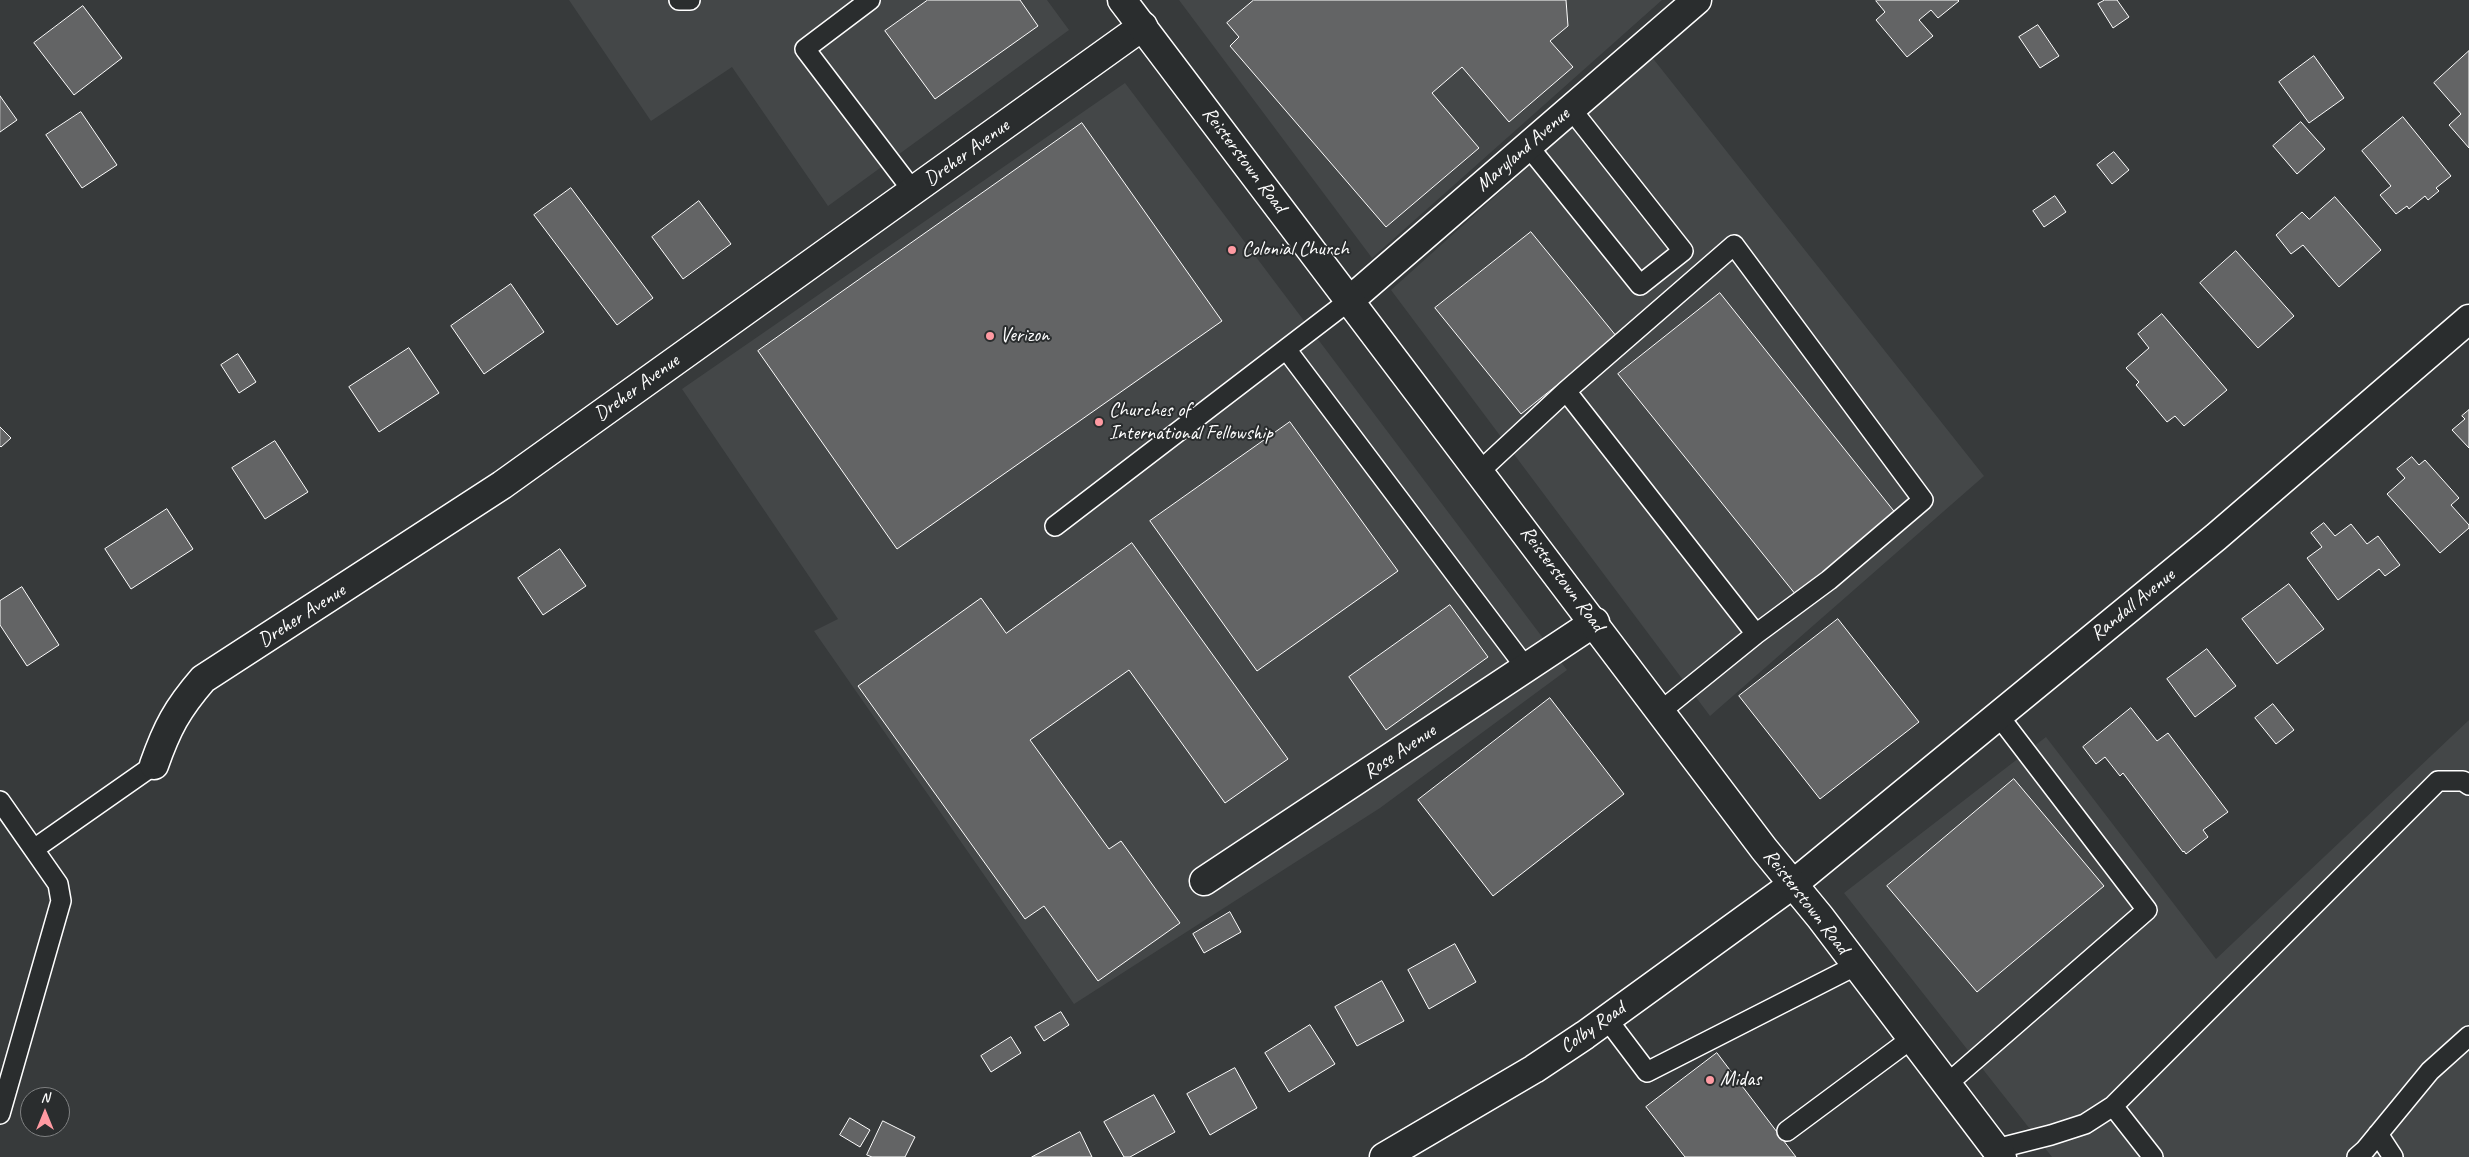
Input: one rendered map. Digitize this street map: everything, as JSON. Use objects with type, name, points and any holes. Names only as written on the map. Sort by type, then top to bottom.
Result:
[{"type":"street","name":"Maryland Avenue","points":[[1350,300],[1697,0]]},
{"type":"street","name":"Reisterstown Road","points":[[1123,1],[1595,622],[1792,885],[1820,917],[1999,1153]]},
{"type":"street","name":"Dreher Avenue","points":[[154,765],[168,728],[184,700],[204,680],[502,485],[1143,26]]},
{"type":"street","name":"Randall Avenue","points":[[1792,885],[2216,537],[2469,319]]},
{"type":"street","name":"Rose Avenue","points":[[1204,881],[1595,622]]},
{"type":"street","name":"Colby Road","points":[[1384,1157],[1534,1069],[1607,1019],[1792,885]]},
{"type":"lane","points":[[678,0],[690,0]]},
{"type":"lane","points":[[870,0],[805,49],[913,191]]},
{"type":"lane","points":[[1528,146],[1640,285],[1683,251],[1571,109]]},
{"type":"lane","points":[[1480,471],[1566,391],[1734,245],[1923,500],[1829,580],[1756,634],[1661,711]]},
{"type":"lane","points":[[1055,526],[1350,300]]},
{"type":"lane","points":[[1286,349],[1526,668]]},
{"type":"lane","points":[[1566,391],[1756,634]]},
{"type":"lane","points":[[1946,1085],[2147,910],[1998,715]]},
{"type":"lane","points":[[34,849],[154,765]]},
{"type":"lane","points":[[1999,1153],[2085,1124],[2114,1106],[2438,781],[2463,781],[2469,785]]},
{"type":"lane","points":[[0,801],[58,884],[61,901],[7,1065],[0,1114]]},
{"type":"lane","points":[[1607,1019],[1647,1072],[1856,966]]},
{"type":"lane","points":[[2357,1157],[2430,1071],[2469,1036]]},
{"type":"lane","points":[[1787,1131],[1911,1039]]},
{"type":"lane","points":[[2114,1106],[2152,1157]]},
{"type":"lane","points":[[2378,1134],[2393,1157]]},
{"type":"shaded area","points":[[569,0],[1047,0],[1069,30],[828,206],[732,67],[651,121]]},
{"type":"shaded area","points":[[1179,0],[1662,0],[1372,258]]},
{"type":"shaded area","points":[[1651,56],[1984,476],[1710,716],[1391,290]]},
{"type":"shaded area","points":[[1125,83],[1567,670],[1380,808],[1074,1004],[814,631],[838,619],[682,389]]},
{"type":"shaded area","points":[[2469,720],[2469,1157],[2052,1157],[1844,893],[2046,737],[2216,959]]},
{"type":"building","points":[[928,0],[1020,0],[1038,26],[935,99],[885,31]]},
{"type":"building","points":[[1254,0],[1566,0],[1568,26],[1550,41],[1573,67],[1509,122],[1462,67],[1432,93],[1479,148],[1386,227],[1230,46],[1239,37],[1227,23]]},
{"type":"building","points":[[1877,0],[1959,1],[1938,18],[1931,10],[1919,20],[1933,36],[1907,57],[1876,20],[1885,12]]},
{"type":"building","points":[[2105,0],[2117,0],[2129,17],[2113,28],[2098,4]]},
{"type":"building","points":[[83,6],[122,58],[74,95],[34,43]]},
{"type":"building","points":[[2038,25],[2059,56],[2040,68],[2019,37]]},
{"type":"building","points":[[2469,51],[2469,148],[2449,125],[2461,114],[2434,83]]},
{"type":"building","points":[[2314,56],[2344,98],[2309,123],[2279,82]]},
{"type":"building","points":[[0,96],[17,120],[0,132]]},
{"type":"building","points":[[81,112],[117,165],[82,188],[46,135]]},
{"type":"building","points":[[2403,117],[2451,176],[2436,188],[2439,191],[2428,200],[2425,196],[2409,209],[2407,206],[2396,214],[2380,195],[2391,186],[2362,151]]},
{"type":"building","points":[[2301,122],[2325,149],[2297,174],[2273,146]]},
{"type":"building","name":"Verizon","points":[[1082,123],[1222,321],[897,549],[758,351]]},
{"type":"building","points":[[2114,152],[2129,170],[2112,184],[2097,165]]},
{"type":"building","points":[[571,188],[653,298],[617,325],[534,215]]},
{"type":"building","points":[[2055,196],[2066,212],[2044,227],[2033,211]]},
{"type":"building","points":[[2335,197],[2381,250],[2339,287],[2303,245],[2291,254],[2276,235],[2302,212],[2309,219]]},
{"type":"building","points":[[699,201],[731,244],[683,279],[652,237]]},
{"type":"building","points":[[1531,232],[1617,337],[1521,414],[1435,308]]},
{"type":"building","points":[[2236,251],[2294,316],[2258,348],[2200,283]]},
{"type":"building","points":[[511,284],[544,332],[484,374],[451,326]]},
{"type":"building","points":[[1720,293],[1897,515],[1796,595],[1618,374]]},
{"type":"building","points":[[2162,314],[2227,390],[2184,426],[2175,416],[2167,422],[2136,385],[2139,382],[2126,368],[2149,348],[2138,334]]},
{"type":"building","points":[[409,348],[439,393],[379,432],[349,387]]},
{"type":"building","points":[[238,354],[256,382],[239,393],[221,365]]},
{"type":"building","points":[[2469,410],[2469,448],[2452,430],[2465,419],[2462,416]]},
{"type":"building","points":[[1290,422],[1398,571],[1257,671],[1150,521]]},
{"type":"building","points":[[0,427],[11,438],[1,447],[0,446]]},
{"type":"building","points":[[275,441],[308,492],[265,519],[232,468]]},
{"type":"building","points":[[2412,457],[2419,465],[2425,460],[2459,498],[2451,505],[2469,525],[2469,528],[2440,553],[2387,494],[2405,478],[2397,469]]},
{"type":"building","points":[[167,509],[193,549],[131,589],[105,549]]},
{"type":"building","points":[[2324,523],[2335,536],[2351,524],[2367,544],[2378,536],[2400,565],[2385,576],[2379,569],[2338,600],[2307,558],[2322,547],[2311,533]]},
{"type":"building","points":[[1132,543],[1288,759],[1225,803],[1129,670],[1030,740],[1109,849],[1121,841],[1180,923],[1098,981],[1044,906],[1025,919],[858,686],[981,598],[1006,633]]},
{"type":"building","points":[[560,549],[586,586],[543,615],[518,578]]},
{"type":"building","points":[[2289,584],[2324,629],[2277,664],[2242,619]]},
{"type":"building","points":[[22,587],[59,645],[27,666],[0,625],[0,601]]},
{"type":"building","points":[[1450,605],[1488,657],[1386,730],[1349,677]]},
{"type":"building","points":[[1838,619],[1919,722],[1820,799],[1739,696]]},
{"type":"building","points":[[2207,649],[2236,686],[2195,717],[2167,679]]},
{"type":"building","points":[[1550,698],[1624,794],[1493,896],[1418,800]]},
{"type":"building","points":[[2273,704],[2294,730],[2276,744],[2255,718]]},
{"type":"building","points":[[2131,708],[2157,741],[2168,733],[2228,812],[2203,830],[2208,837],[2186,854],[2123,773],[2120,776],[2105,757],[2096,764],[2083,747]]},
{"type":"building","points":[[2014,779],[2104,886],[1977,992],[1887,886]]},
{"type":"building","points":[[1230,912],[1241,932],[1204,953],[1193,934]]},
{"type":"building","points":[[1455,944],[1476,982],[1429,1009],[1408,970]]},
{"type":"building","points":[[1382,981],[1404,1021],[1357,1046],[1335,1007]]},
{"type":"building","points":[[1061,1012],[1069,1025],[1044,1041],[1035,1027]]},
{"type":"building","points":[[1310,1025],[1335,1064],[1289,1092],[1265,1053]]},
{"type":"building","points":[[1011,1037],[1021,1053],[991,1072],[981,1056]]},
{"type":"building","name":"Midas","points":[[1717,1053],[1796,1157],[1685,1157],[1646,1107]]},
{"type":"building","points":[[1235,1068],[1257,1108],[1210,1135],[1187,1094]]},
{"type":"building","points":[[1154,1095],[1175,1132],[1130,1157],[1124,1157],[1104,1122]]},
{"type":"building","points":[[850,1118],[870,1130],[860,1147],[840,1135]]},
{"type":"building","points":[[883,1121],[915,1137],[905,1157],[872,1157],[867,1155]]},
{"type":"building","points":[[1080,1132],[1092,1157],[1032,1157]]},
{"type":"place","name":"Colonial Church","points":[[1232,250]]},
{"type":"place","name":"Verizon","points":[[990,336]]},
{"type":"place","name":"Churches of International Fellowship","points":[[1099,422]]},
{"type":"place","name":"Midas","points":[[1710,1080]]}]
